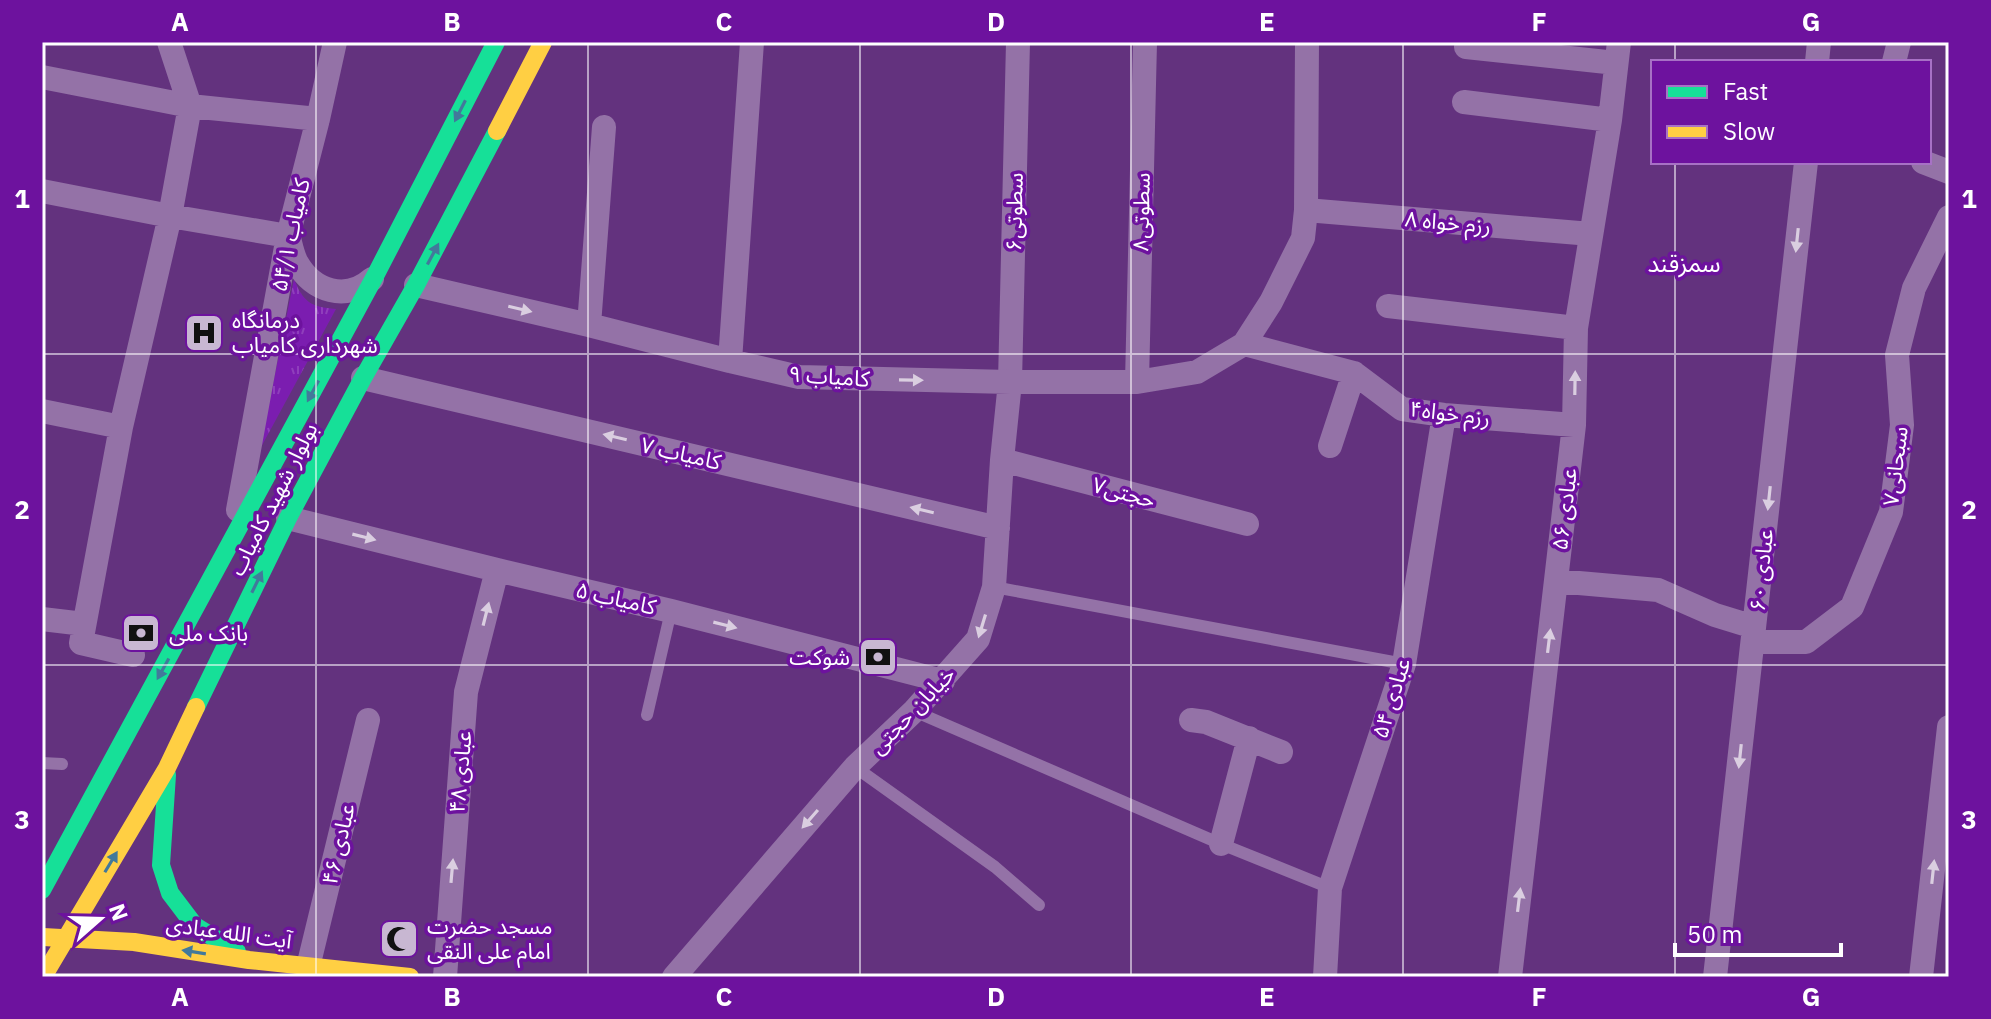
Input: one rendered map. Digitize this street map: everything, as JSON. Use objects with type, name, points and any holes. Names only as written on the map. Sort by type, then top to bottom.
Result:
[{"type":"main road","name":"بولوار شهید کامیاب","points":[[42,890],[374,278],[496,42]]},
{"type":"main road","name":"بولوار شهید کامیاب","points":[[44,973],[167,768],[288,518],[416,285],[543,42]]},
{"type":"main road","points":[[167,768],[161,865],[170,893],[195,926],[249,960]]},
{"type":"main road","name":"آیت الله عبادی","points":[[42,937],[134,942],[249,960],[410,977]]},
{"type":"main road","points":[[44,973],[69,975]]},
{"type":"street","points":[[133,655],[81,643],[121,427],[170,216],[190,106],[169,42]]},
{"type":"street","name":"کامیاب ۵۴/۱","points":[[232,541],[288,236],[335,42]]},
{"type":"street","points":[[730,361],[752,42]]},
{"type":"street","name":"سطوتی۶","points":[[1010,382],[1018,42]]},
{"type":"street","name":"سطوتی۸","points":[[1137,382],[1145,42]]},
{"type":"street","points":[[1244,344],[1271,302],[1303,238],[1306,210],[1307,42]]},
{"type":"street","points":[[1466,47],[1617,53]]},
{"type":"street","name":"عبادی ۵۶","points":[[1510,977],[1574,425],[1576,328],[1610,120],[1617,53]]},
{"type":"street","points":[[42,77],[190,106],[318,119]]},
{"type":"street","points":[[1464,102],[1610,120]]},
{"type":"street","points":[[589,325],[604,127]]},
{"type":"street","name":"عبادی ۶۰","points":[[1715,977],[1806,164]]},
{"type":"street","points":[[1928,164],[1949,172]]},
{"type":"street","points":[[42,191],[288,236],[296,261],[308,277],[335,292],[349,292],[363,287],[374,278]]},
{"type":"street","name":"رزم خواه ۸","points":[[1306,210],[1591,234]]},
{"type":"street","name":"سبحانی۷","points":[[1556,581],[1658,590],[1753,635],[1806,642],[1852,607],[1891,512],[1902,425],[1897,355],[1914,288],[1949,217]]},
{"type":"street","name":"کامیاب ۹","points":[[416,285],[799,377],[1137,382],[1197,372],[1244,344]]},
{"type":"street","points":[[1388,306],[1576,328]]},
{"type":"street","name":"رزم خواه۴","points":[[1244,344],[1354,373],[1402,409],[1574,425]]},
{"type":"street","points":[[1330,446],[1354,373]]},
{"type":"street","name":"کامیاب ۷","points":[[363,378],[998,528]]},
{"type":"street","name":"خیابان حجتی","points":[[674,977],[855,767],[943,681],[978,639],[994,587],[1010,382]]},
{"type":"street","points":[[42,411],[121,427]]},
{"type":"street","name":"عبادی ۵۴","points":[[1325,977],[1330,888],[1404,664],[1444,415]]},
{"type":"street","name":"حجتی۷","points":[[1002,460],[1247,524]]},
{"type":"street","name":"کامیاب ۵","points":[[288,518],[943,681]]},
{"type":"street","name":"عبادی ۴۸","points":[[445,977],[466,692],[497,570]]},
{"type":"street","points":[[42,619],[84,624]]},
{"type":"street","name":"عبادی ۴۶","points":[[308,967],[368,720]]},
{"type":"street","points":[[1191,720],[1206,722],[1281,752]]},
{"type":"street","points":[[1921,977],[1949,727]]},
{"type":"street","points":[[1221,844],[1249,738]]},
{"type":"lane","points":[[994,587],[1404,664]]},
{"type":"lane","points":[[647,715],[671,611]]},
{"type":"lane","points":[[914,711],[1330,888]]},
{"type":"lane","points":[[42,763],[62,764]]},
{"type":"lane","points":[[855,767],[995,867],[1039,905]]},
{"type":"green space","points":[[294,279],[309,302],[336,309],[260,449]]},
{"type":"traffic: fast","points":[[42,890],[374,278],[496,42]]},
{"type":"traffic: fast","points":[[196,707],[288,518],[497,131]]},
{"type":"traffic: fast","points":[[167,775],[161,865],[170,893],[195,926],[237,952]]},
{"type":"traffic: slow","points":[[497,131],[543,42]]},
{"type":"traffic: slow","points":[[43,977],[167,768],[196,707]]},
{"type":"traffic: slow","points":[[43,937],[134,942],[249,960],[410,977]]},
{"type":"place","name":"درمانگاه شهرداری کامیاب","points":[[204,333]]},
{"type":"place","name":"بانک ملی","points":[[141,633]]},
{"type":"place","name":"شوكت","points":[[878,657]]},
{"type":"place","name":"مسجد حضرت امام علی النقی","points":[[399,939]]},
{"type":"district","name":"سمزقند","points":[[1684,264]]}]
